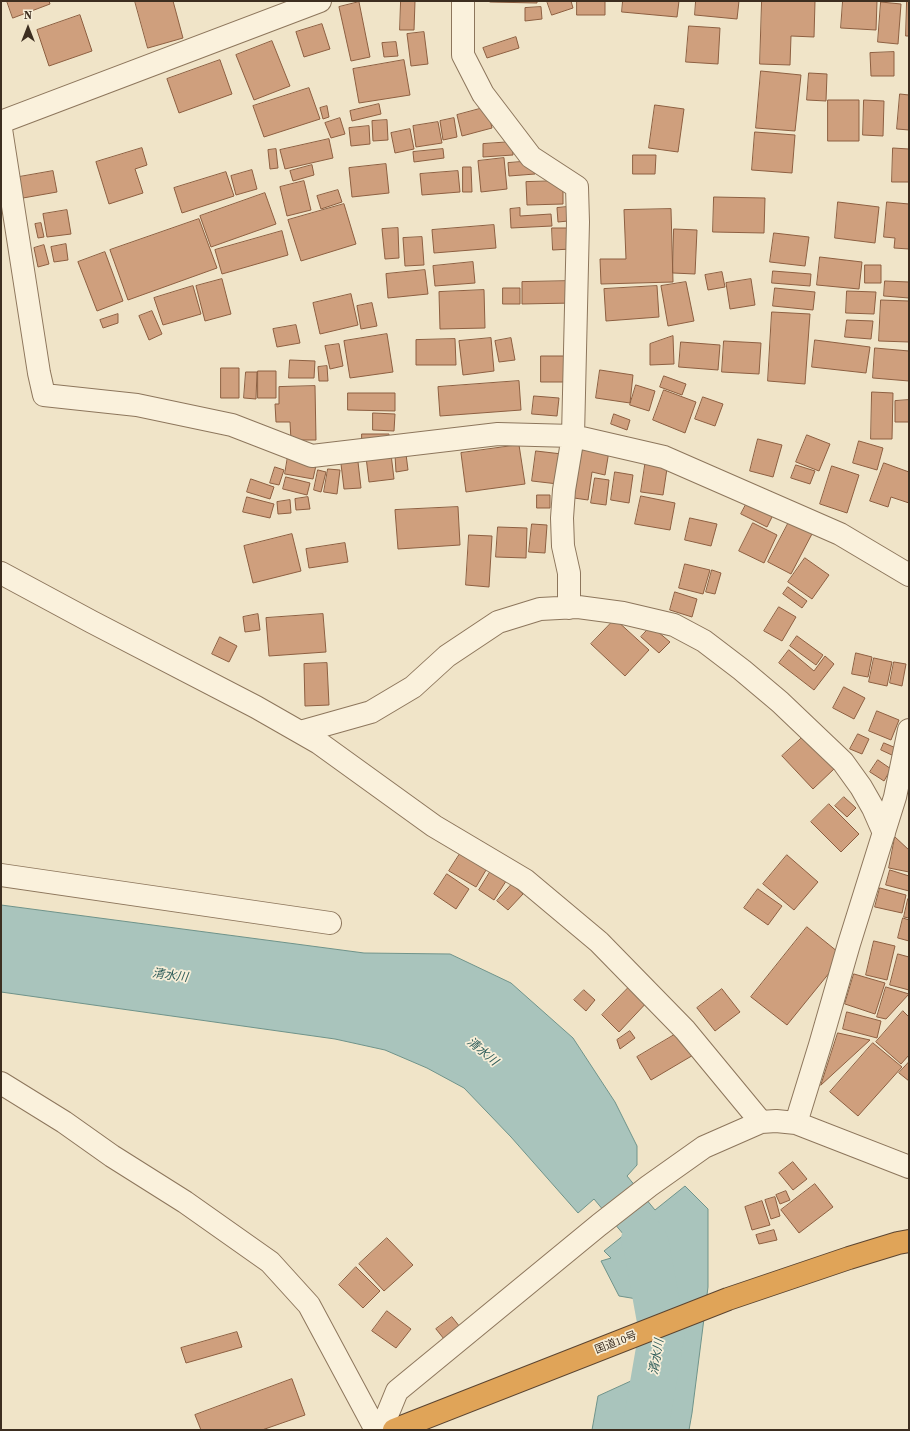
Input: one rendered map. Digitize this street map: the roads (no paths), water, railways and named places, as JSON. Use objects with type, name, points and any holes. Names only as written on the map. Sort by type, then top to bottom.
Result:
[{"type":"highway","name":"国道10号","points":[[394,1430],[728,1299],[849,1258],[909,1241]]},
{"type":"street","points":[[1,122],[320,1]]},
{"type":"street","points":[[463,1],[462,55],[483,94],[531,157],[577,187],[578,222],[573,436],[564,490],[562,518],[564,546],[569,573],[569,608]]},
{"type":"street","points":[[1,130],[39,373],[44,395],[137,405],[232,425],[312,456],[498,434],[573,436],[664,457],[840,534],[909,574]]},
{"type":"street","points":[[1,573],[256,707],[319,743],[434,826],[525,880],[600,942],[685,1030],[761,1122]]},
{"type":"street","points":[[300,732],[371,712],[413,687],[447,656],[498,622],[540,609],[578,607],[623,613],[674,625],[704,641],[780,702],[842,762],[861,787],[884,833]]},
{"type":"street","points":[[796,1123],[849,944],[895,797],[909,730]]},
{"type":"street","points":[[1,875],[330,923]]},
{"type":"street","points":[[1,1083],[64,1122],[112,1156],[185,1202],[270,1262],[309,1305],[376,1430]]},
{"type":"street","points":[[381,1430],[397,1391],[599,1225],[649,1186],[704,1147],[761,1122],[776,1121],[796,1123],[909,1167]]},
{"type":"water","points":[[1,905],[364,953],[450,954],[511,983],[573,1038],[615,1102],[637,1146],[637,1165],[627,1176],[655,1210],[685,1186],[708,1209],[708,1287],[689,1430],[592,1430],[598,1396],[655,1370],[661,1303],[619,1296],[601,1261],[611,1258],[604,1251],[624,1235],[594,1199],[578,1213],[511,1137],[464,1088],[427,1068],[385,1050],[335,1039],[1,992]]},
{"type":"waterway","name":"清水川","points":[[644,1240],[662,1332],[645,1430]]}]
